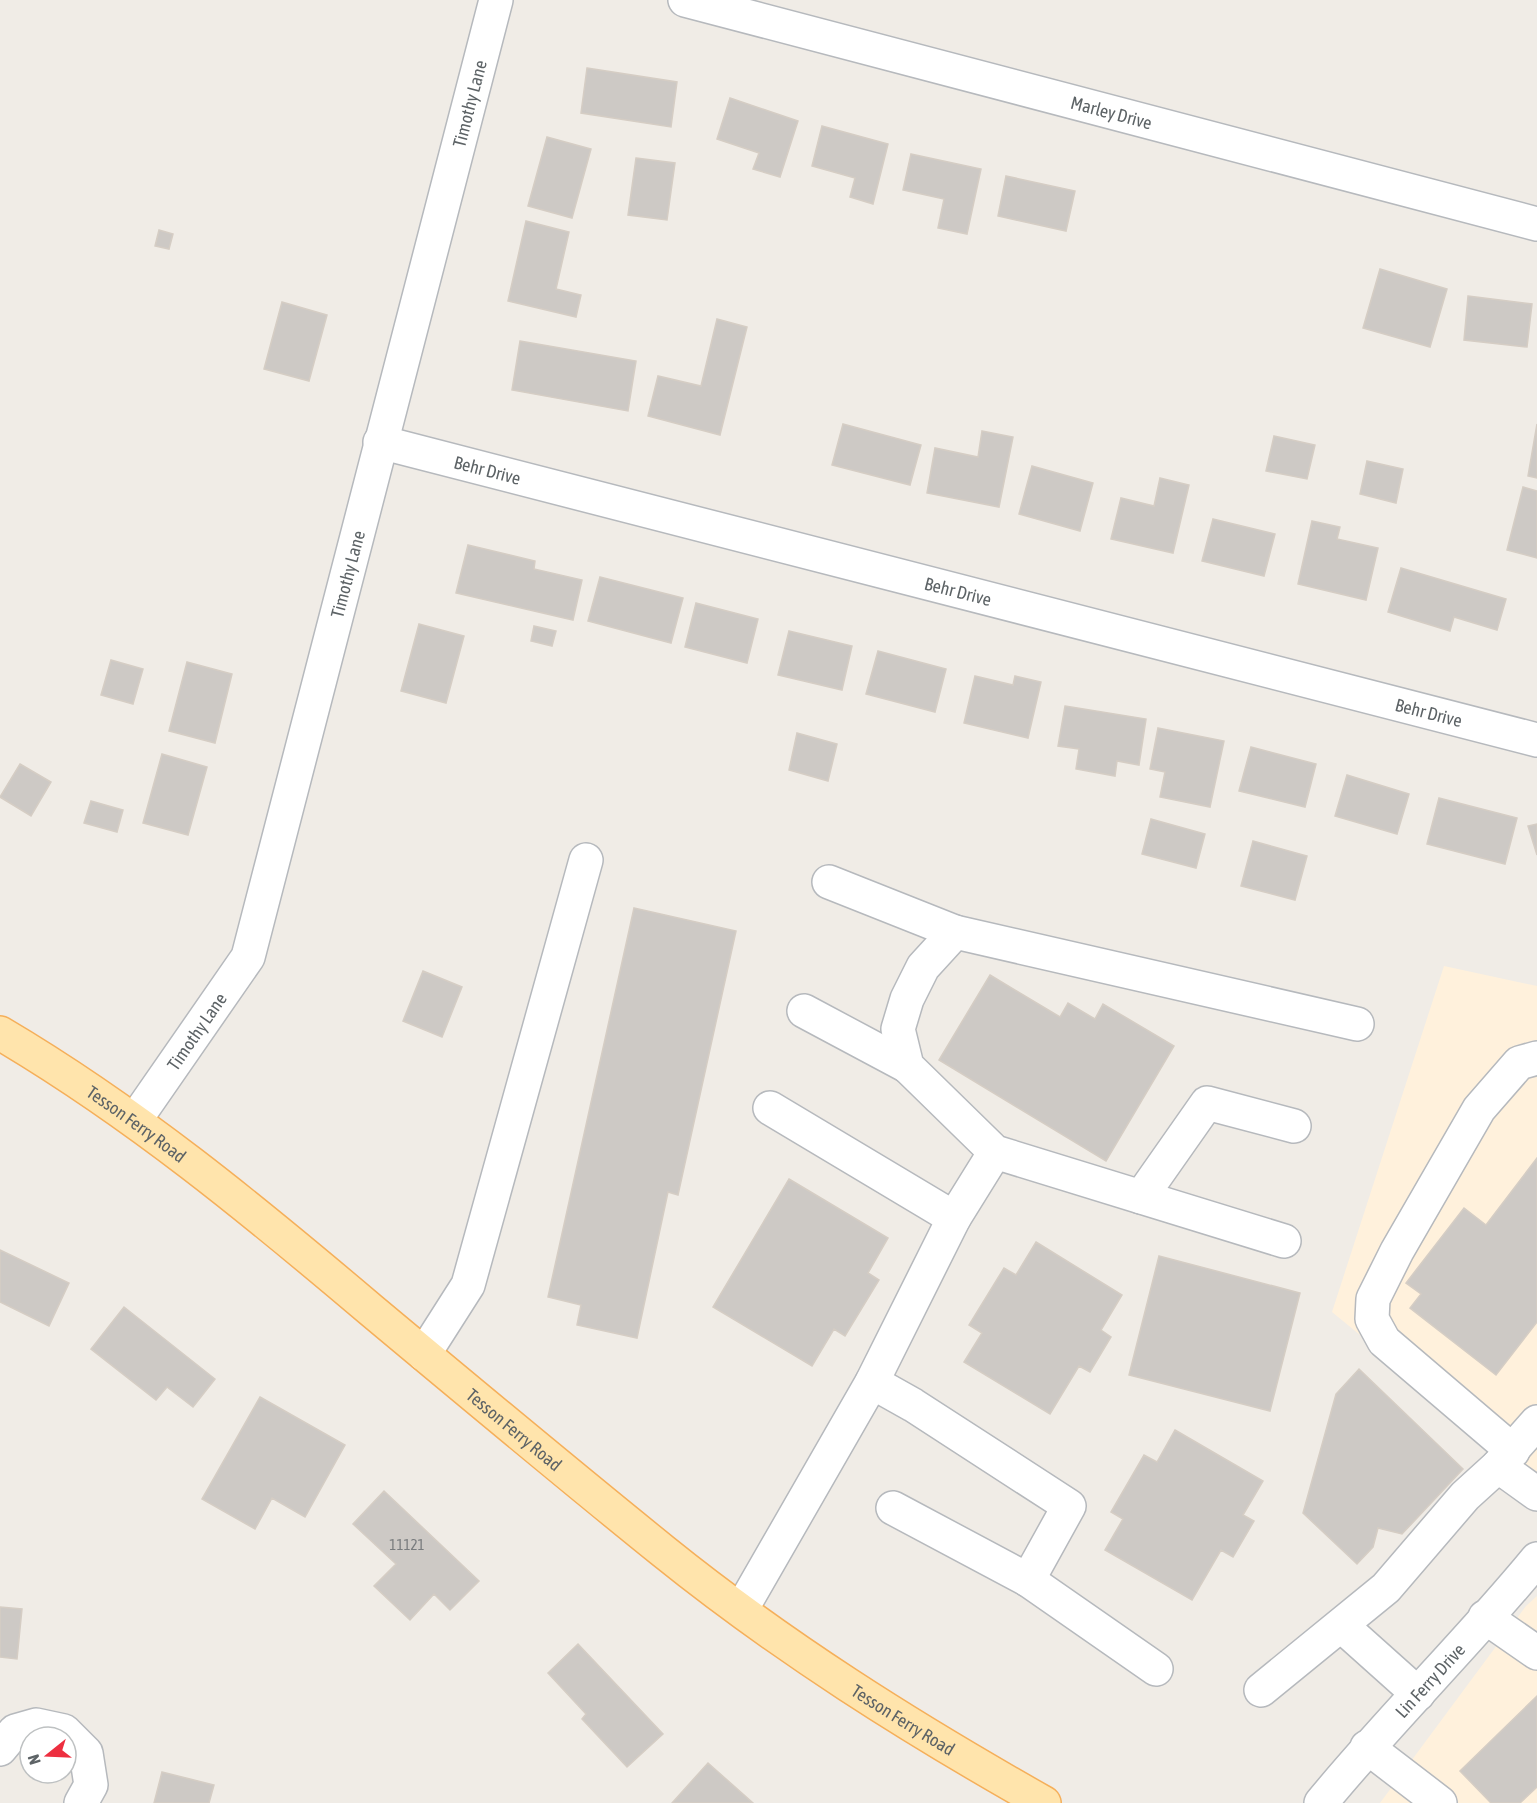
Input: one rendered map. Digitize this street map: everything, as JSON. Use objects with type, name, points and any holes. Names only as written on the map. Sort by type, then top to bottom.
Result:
[{"type":"main road","name":"Tesson Ferry Road","points":[[0,1033],[63,1070],[212,1178],[666,1554],[741,1610],[809,1660],[894,1715],[1044,1803]]},
{"type":"street","name":"Timothy Lane","points":[[135,1120],[248,957],[496,0]]},
{"type":"street","name":"Marley Drive","points":[[685,0],[1537,224]]},
{"type":"street","name":"Behr Drive","points":[[380,442],[1537,740]]},
{"type":"street","points":[[424,1354],[468,1285],[586,860]]},
{"type":"street","points":[[829,882],[955,932],[1357,1024]]},
{"type":"street","points":[[907,1066],[898,1029],[907,999],[923,967],[955,932]]},
{"type":"street","points":[[804,1011],[907,1066],[995,1152],[1284,1241]]},
{"type":"street","points":[[1537,1058],[1519,1063],[1479,1109],[1372,1299],[1372,1319],[1384,1341],[1506,1458],[1537,1494]]},
{"type":"street","points":[[1141,1197],[1207,1103],[1294,1126]]},
{"type":"street","points":[[770,1108],[954,1218]]},
{"type":"street","points":[[741,1610],[872,1382],[954,1218],[995,1152]]},
{"type":"street","points":[[872,1382],[1069,1506],[1028,1580]]},
{"type":"street","points":[[1261,1690],[1386,1588],[1465,1496],[1506,1458],[1537,1422]]},
{"type":"street","points":[[893,1508],[1028,1580],[1156,1669]]},
{"type":"street","name":"Lin Ferry Drive","points":[[1320,1803],[1366,1747],[1418,1694],[1537,1559]]},
{"type":"street","points":[[1485,1617],[1537,1653]]},
{"type":"street","points":[[1342,1626],[1418,1694]]},
{"type":"street","points":[[0,1749],[15,1731],[36,1725],[64,1731],[86,1753],[91,1785],[81,1803]]},
{"type":"street","points":[[1366,1747],[1440,1803]]},
{"type":"shaded area","points":[[1444,966],[1537,986],[1537,1480],[1332,1312]]},
{"type":"shaded area","points":[[1537,1596],[1537,1803],[1380,1803],[1526,1606]]},
{"type":"building","points":[[587,68],[677,82],[671,127],[581,113]]},
{"type":"building","points":[[730,98],[798,121],[780,177],[753,169],[759,153],[717,139]]},
{"type":"building","points":[[822,126],[888,144],[873,204],[850,197],[855,178],[812,166]]},
{"type":"building","points":[[547,137],[591,149],[572,218],[528,206]]},
{"type":"building","points":[[911,154],[981,169],[967,234],[938,228],[944,199],[903,190]]},
{"type":"building","points":[[636,158],[675,163],[667,220],[628,215]]},
{"type":"building","points":[[1006,176],[1075,191],[1066,231],[998,216]]},
{"type":"building","points":[[526,221],[569,232],[556,289],[581,295],[576,317],[508,301]]},
{"type":"building","points":[[159,230],[173,234],[169,249],[155,246]]},
{"type":"building","points":[[1380,269],[1447,289],[1430,347],[1363,328]]},
{"type":"building","points":[[1468,296],[1532,304],[1527,347],[1464,340]]},
{"type":"building","points":[[282,302],[327,315],[309,381],[264,369]]},
{"type":"building","points":[[717,319],[747,327],[720,435],[648,416],[658,376],[701,386]]},
{"type":"building","points":[[520,341],[636,361],[628,411],[512,390]]},
{"type":"building","points":[[843,424],[921,445],[910,485],[832,465]]},
{"type":"building","points":[[1537,424],[1537,478],[1528,476]]},
{"type":"building","points":[[982,431],[1013,437],[999,507],[927,493],[935,448],[978,457]]},
{"type":"building","points":[[1274,436],[1315,445],[1307,479],[1266,471]]},
{"type":"building","points":[[1367,461],[1403,469],[1396,503],[1360,494]]},
{"type":"building","points":[[1032,466],[1093,483],[1080,531],[1019,514]]},
{"type":"building","points":[[1160,478],[1189,485],[1173,553],[1111,539],[1121,498],[1154,506]]},
{"type":"building","points":[[1523,487],[1537,491],[1537,558],[1507,550]]},
{"type":"building","points":[[1213,519],[1275,534],[1264,576],[1202,561]]},
{"type":"building","points":[[1312,521],[1340,527],[1337,539],[1378,548],[1366,600],[1298,584]]},
{"type":"building","points":[[468,545],[535,561],[534,569],[582,580],[573,620],[456,593]]},
{"type":"building","points":[[1401,568],[1506,599],[1497,630],[1454,617],[1450,631],[1388,612]]},
{"type":"building","points":[[600,577],[683,598],[671,643],[588,621]]},
{"type":"building","points":[[696,603],[758,619],[747,663],[685,647]]},
{"type":"building","points":[[419,624],[464,636],[446,703],[401,691]]},
{"type":"building","points":[[534,626],[556,631],[552,646],[531,641]]},
{"type":"building","points":[[789,631],[852,646],[842,690],[778,675]]},
{"type":"building","points":[[878,651],[946,669],[935,712],[866,694]]},
{"type":"building","points":[[111,660],[143,669],[133,704],[101,695]]},
{"type":"building","points":[[187,662],[232,674],[215,743],[169,731]]},
{"type":"building","points":[[975,676],[1013,685],[1015,676],[1041,682],[1028,738],[964,723]]},
{"type":"building","points":[[1065,706],[1146,719],[1139,765],[1117,761],[1115,776],[1076,769],[1079,749],[1058,746]]},
{"type":"building","points":[[1158,728],[1224,741],[1210,807],[1160,797],[1165,772],[1150,769]]},
{"type":"building","points":[[797,733],[837,744],[828,781],[789,770]]},
{"type":"building","points":[[1251,747],[1316,764],[1305,807],[1239,791]]},
{"type":"building","points":[[162,754],[207,767],[188,835],[143,823]]},
{"type":"building","points":[[20,764],[51,782],[31,816],[0,797]]},
{"type":"building","points":[[1347,775],[1409,794],[1397,834],[1335,816]]},
{"type":"building","points":[[1439,798],[1517,818],[1505,864],[1427,844]]},
{"type":"building","points":[[91,801],[123,810],[117,832],[84,823]]},
{"type":"building","points":[[1151,819],[1205,834],[1196,868],[1142,854]]},
{"type":"building","points":[[1537,824],[1537,855],[1528,826]]},
{"type":"building","points":[[1253,841],[1307,856],[1295,900],[1241,886]]},
{"type":"building","points":[[634,908],[736,931],[678,1195],[668,1192],[637,1338],[577,1325],[581,1305],[548,1297]]},
{"type":"building","points":[[423,971],[462,987],[442,1037],[403,1021]]},
{"type":"building","points":[[990,975],[1060,1017],[1068,1003],[1095,1019],[1103,1004],[1174,1046],[1106,1161],[939,1060]]},
{"type":"building","points":[[1537,1158],[1537,1322],[1496,1375],[1410,1308],[1421,1294],[1406,1283],[1464,1208],[1486,1225]]},
{"type":"building","points":[[789,1179],[888,1238],[868,1273],[879,1280],[845,1336],[834,1329],[812,1366],[713,1307]]},
{"type":"building","points":[[1036,1242],[1122,1295],[1101,1330],[1111,1337],[1090,1372],[1079,1366],[1050,1414],[964,1362],[982,1333],[969,1325],[1004,1268],[1016,1275]]},
{"type":"building","points":[[0,1250],[69,1283],[49,1326],[0,1302]]},
{"type":"building","points":[[1159,1256],[1300,1293],[1270,1411],[1129,1375]]},
{"type":"building","points":[[124,1307],[215,1379],[193,1407],[167,1387],[156,1400],[91,1349]]},
{"type":"building","points":[[1359,1369],[1463,1469],[1402,1534],[1378,1528],[1373,1547],[1357,1564],[1303,1513],[1336,1394]]},
{"type":"building","points":[[260,1397],[345,1445],[305,1517],[272,1498],[255,1529],[202,1499]]},
{"type":"building","points":[[1175,1430],[1263,1481],[1243,1515],[1254,1521],[1233,1557],[1221,1550],[1192,1600],[1105,1550],[1123,1519],[1111,1512],[1144,1455],[1157,1462]]},
{"type":"building","points":[[384,1491],[479,1581],[450,1610],[434,1594],[410,1620],[374,1586],[396,1564],[353,1524]]},
{"type":"building","points":[[0,1607],[22,1609],[17,1659],[0,1657]]},
{"type":"building","points":[[578,1644],[663,1734],[627,1767],[582,1719],[586,1714],[548,1673]]},
{"type":"building","points":[[1537,1696],[1537,1787],[1520,1803],[1491,1803],[1460,1771]]},
{"type":"building","points":[[708,1763],[753,1803],[672,1803]]},
{"type":"building","points":[[162,1772],[214,1785],[209,1803],[154,1803]]}]
